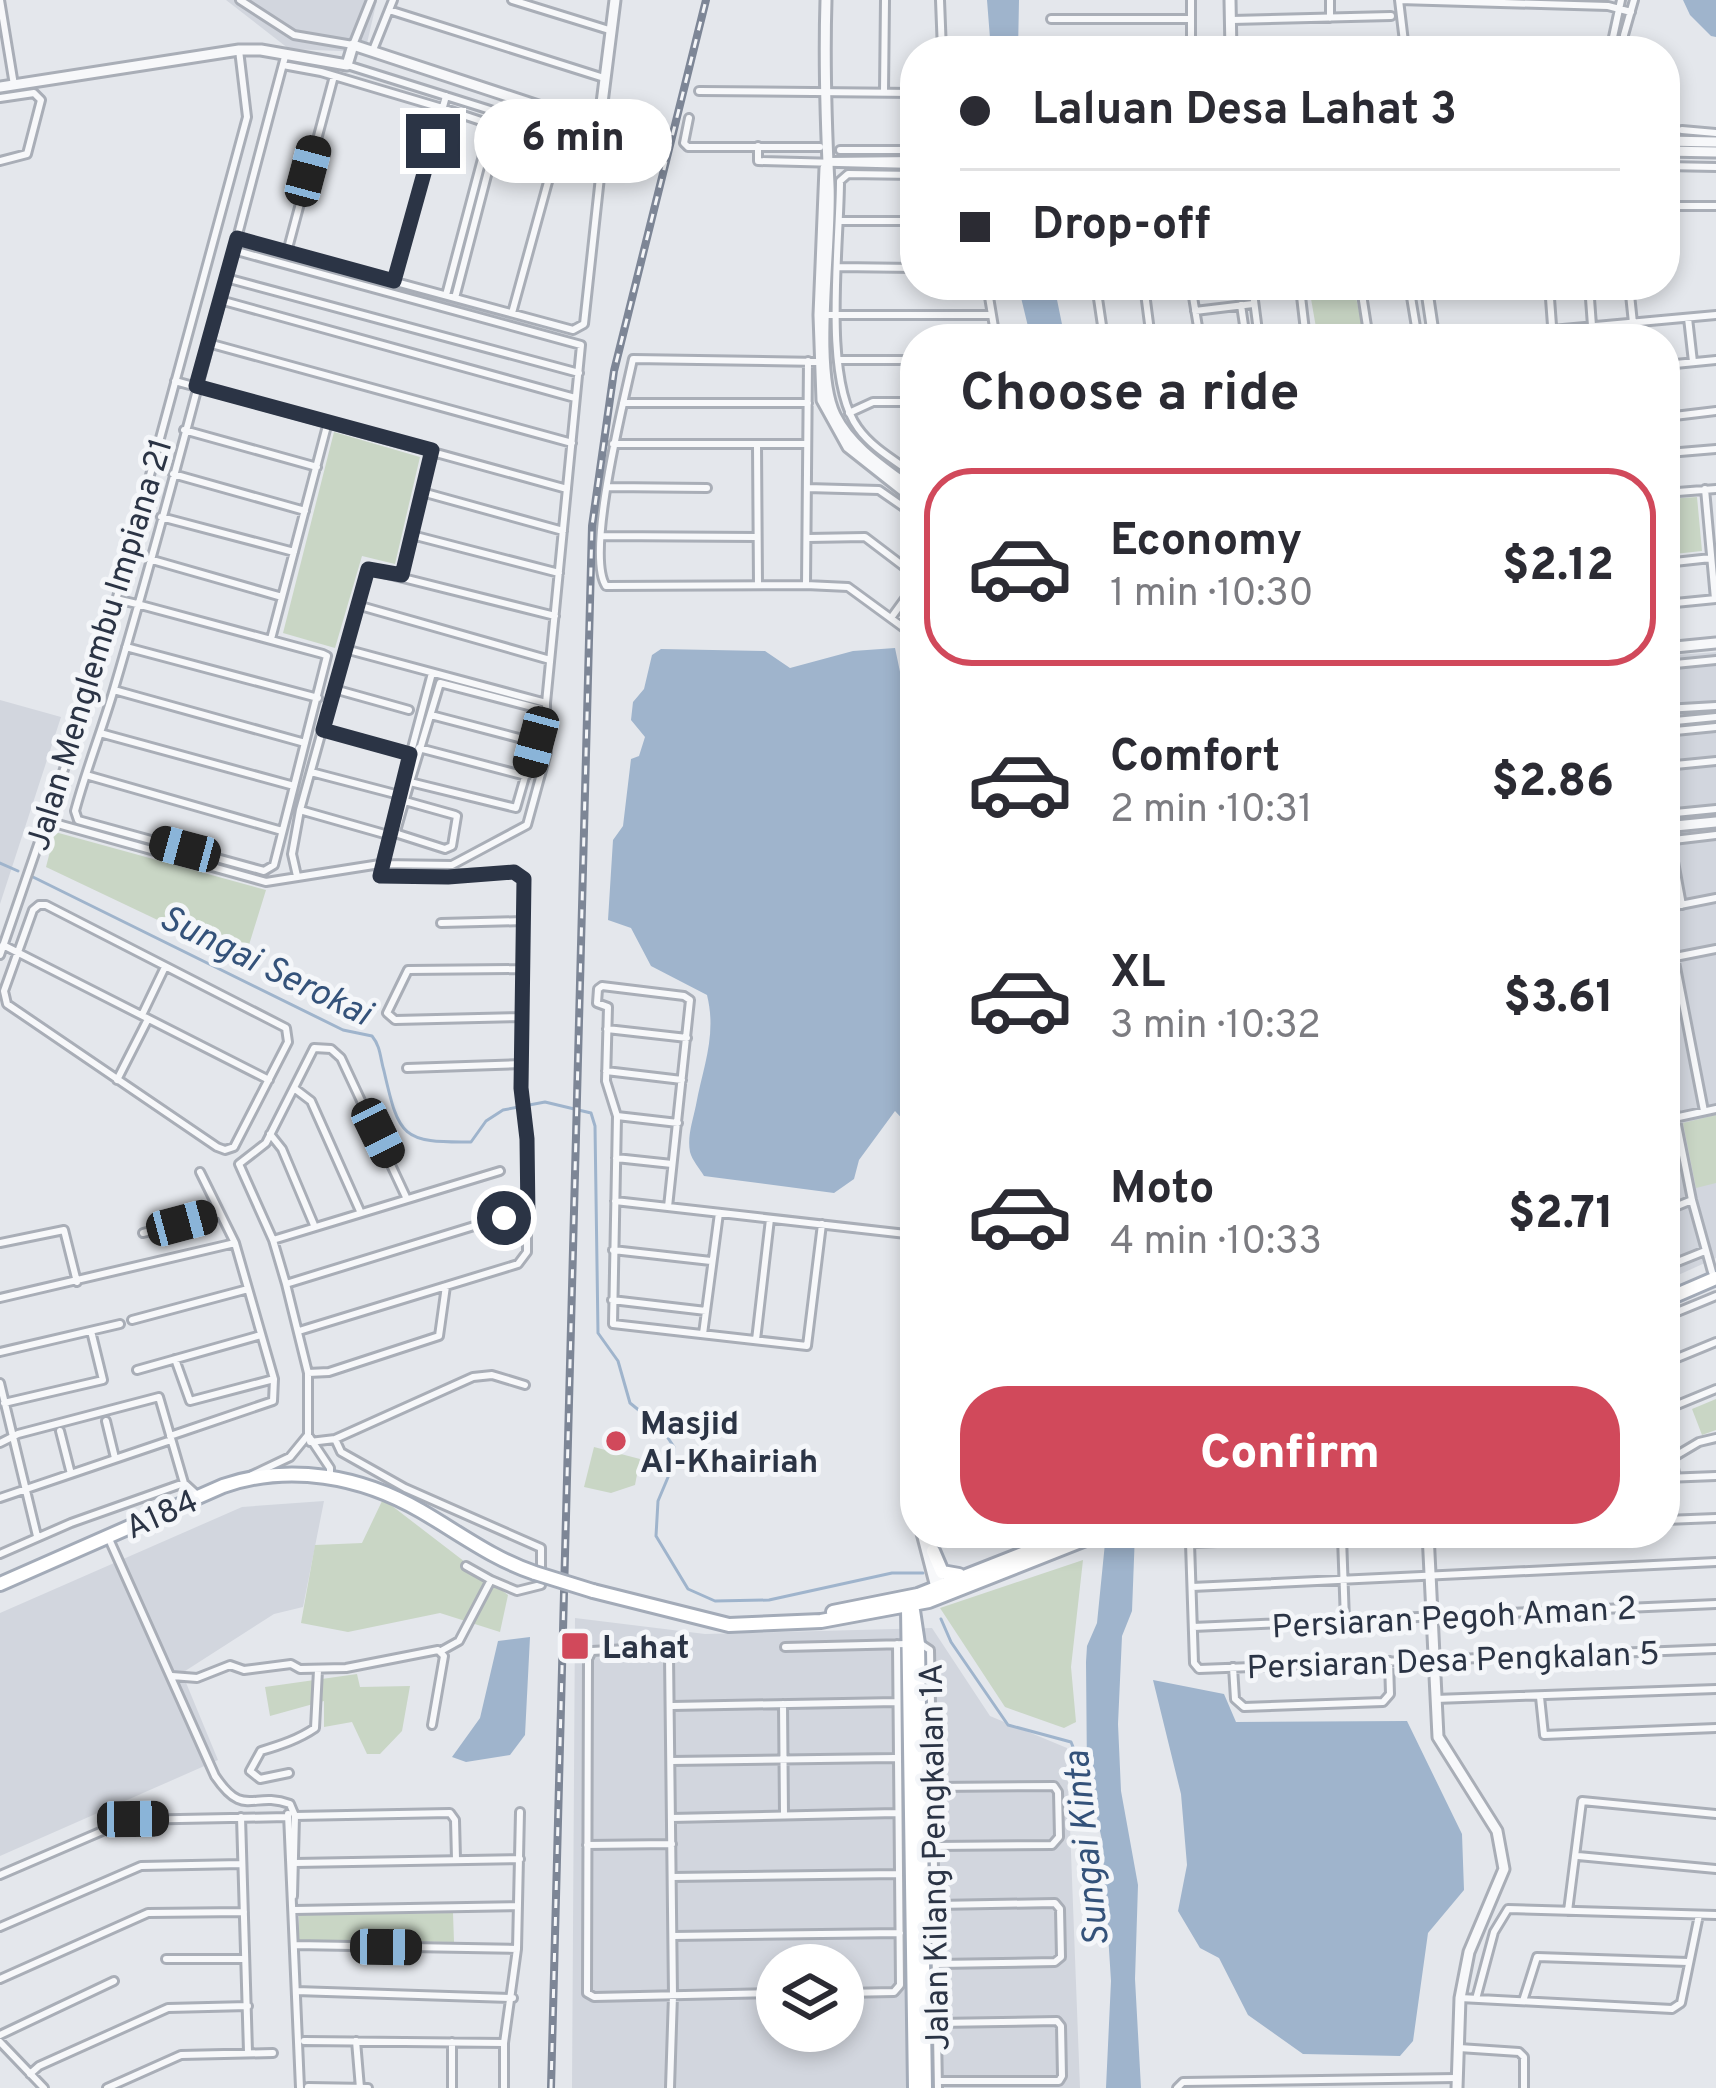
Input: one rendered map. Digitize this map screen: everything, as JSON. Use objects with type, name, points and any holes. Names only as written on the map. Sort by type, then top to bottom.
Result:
[{"type":"main road","points":[[1680,1288],[1715,1273]]},
{"type":"main road","name":"A184","points":[[0,1584],[244,1479],[330,1472],[400,1499],[487,1553],[535,1574],[716,1623],[791,1622]]},
{"type":"main road","points":[[931,1548],[947,1575],[984,1575],[1017,1557],[1024,1560],[1053,1548]]},
{"type":"main road","points":[[880,1613],[1052,1548]]},
{"type":"main road","points":[[908,1642],[926,1595]]},
{"type":"main road","points":[[791,1622],[926,1595]]},
{"type":"main road","points":[[908,1642],[926,1595]]},
{"type":"main road","points":[[791,1622],[880,1613],[901,1616],[908,1642],[910,1812],[934,2086]]},
{"type":"main road","points":[[915,2088],[926,2023]]},
{"type":"street","points":[[0,0],[14,85]]},
{"type":"street","points":[[240,0],[294,35],[353,45],[587,122],[598,112],[615,0]]},
{"type":"street","points":[[259,13],[262,0]]},
{"type":"street","points":[[347,65],[371,0]]},
{"type":"street","points":[[372,54],[393,0]]},
{"type":"street","points":[[512,0],[609,30]]},
{"type":"street","points":[[826,0],[828,315]]},
{"type":"street","points":[[884,92],[885,0]]},
{"type":"street","points":[[940,0],[941,36]]},
{"type":"street","points":[[1191,0],[1192,36]]},
{"type":"street","points":[[1230,0],[1231,36]]},
{"type":"street","points":[[1330,0],[1330,18]]},
{"type":"street","points":[[1404,36],[1399,0],[1619,4],[1630,12]]},
{"type":"street","points":[[1626,36],[1634,0]]},
{"type":"street","points":[[1612,36],[1619,4]]},
{"type":"street","points":[[389,10],[604,78]]},
{"type":"street","points":[[1230,20],[1391,16]]},
{"type":"street","points":[[1051,19],[1191,19]]},
{"type":"street","points":[[0,87],[239,50],[347,65],[503,114],[450,296]]},
{"type":"street","name":"Jalan Menglembu Impiana 21","points":[[0,955],[94,682],[247,117],[239,50]]},
{"type":"street","points":[[116,599],[137,604],[323,654],[328,660],[282,831],[86,775],[114,690],[126,646],[137,604],[149,559],[161,517],[172,474],[237,238],[286,53]]},
{"type":"street","points":[[237,238],[573,330],[584,324],[598,160],[442,108],[283,65]]},
{"type":"street","points":[[287,252],[334,76]]},
{"type":"street","points":[[699,91],[900,93]]},
{"type":"street","points":[[0,98],[34,93],[41,100],[27,154],[0,161]]},
{"type":"street","points":[[394,281],[446,96]]},
{"type":"street","points":[[689,118],[684,143],[688,147],[820,148]]},
{"type":"street","points":[[450,296],[492,124]]},
{"type":"street","points":[[1682,130],[1716,133]]},
{"type":"street","points":[[1680,141],[1716,142]]},
{"type":"street","points":[[497,142],[600,176]]},
{"type":"street","points":[[758,146],[758,161],[900,162]]},
{"type":"street","points":[[840,150],[900,150]]},
{"type":"street","points":[[1680,152],[1716,152]]},
{"type":"street","points":[[512,314],[554,160]]},
{"type":"street","points":[[1680,166],[1716,166]]},
{"type":"street","points":[[806,585],[808,403],[822,361],[838,268],[839,181],[848,174],[900,175]]},
{"type":"street","points":[[1680,206],[1716,206]]},
{"type":"street","points":[[840,221],[900,221]]},
{"type":"street","points":[[47,821],[266,882],[380,864],[452,865],[527,825],[547,752],[546,703],[580,343],[233,250]]},
{"type":"street","points":[[838,268],[900,268]]},
{"type":"street","points":[[226,278],[579,373]]},
{"type":"street","points":[[220,300],[577,399]]},
{"type":"street","points":[[988,300],[991,324]]},
{"type":"street","points":[[1193,300],[1197,324]]},
{"type":"street","points":[[1253,300],[1256,324]]},
{"type":"street","points":[[1631,300],[1633,322]]},
{"type":"street","points":[[1241,304],[1244,324]]},
{"type":"street","points":[[1195,311],[1253,304]]},
{"type":"street","points":[[828,315],[989,316]]},
{"type":"street","points":[[1612,324],[1716,315]]},
{"type":"street","points":[[1688,318],[1693,362]]},
{"type":"street","points":[[208,343],[572,443]]},
{"type":"street","points":[[900,360],[633,359],[613,444],[601,576],[606,586],[848,587],[900,623]]},
{"type":"street","points":[[1680,363],[1716,359]]},
{"type":"street","points":[[822,361],[868,441],[900,465]]},
{"type":"street","points":[[822,361],[829,398],[846,432],[900,482]]},
{"type":"street","points":[[176,381],[568,489]]},
{"type":"street","points":[[849,413],[873,402],[900,402]]},
{"type":"street","points":[[623,403],[808,403]]},
{"type":"street","points":[[1680,413],[1716,411]]},
{"type":"street","points":[[271,640],[328,422]]},
{"type":"street","points":[[184,430],[316,466]]},
{"type":"street","points":[[613,444],[807,444]]},
{"type":"street","points":[[758,444],[758,585]]},
{"type":"street","points":[[1680,452],[1716,449]]},
{"type":"street","points":[[402,575],[432,450]]},
{"type":"street","points":[[172,474],[305,511]]},
{"type":"street","points":[[608,487],[707,488]]},
{"type":"street","points":[[807,488],[879,490],[900,505]]},
{"type":"street","points":[[1680,491],[1716,489]]},
{"type":"street","points":[[1680,603],[1716,599],[1705,490]]},
{"type":"street","points":[[422,492],[563,530]]},
{"type":"street","points":[[161,517],[294,552]]},
{"type":"street","points":[[412,535],[559,573]]},
{"type":"street","points":[[603,536],[758,537]]},
{"type":"street","points":[[808,538],[865,537],[900,564]]},
{"type":"street","points":[[1680,561],[1711,558]]},
{"type":"street","points":[[149,559],[283,596]]},
{"type":"street","points":[[297,876],[292,854],[300,811],[368,569],[555,616]]},
{"type":"street","points":[[357,605],[550,660]]},
{"type":"street","points":[[891,618],[900,606]]},
{"type":"street","points":[[1680,647],[1716,643]]},
{"type":"street","points":[[126,646],[318,698]]},
{"type":"street","points":[[345,649],[546,703]]},
{"type":"street","points":[[1680,664],[1716,660]]},
{"type":"street","points":[[299,1331],[523,1260],[528,1217],[521,1088],[522,875],[380,876],[388,835],[419,748],[432,673]]},
{"type":"street","points":[[311,772],[401,798],[457,816],[452,846],[445,848],[398,834],[401,798],[410,754],[438,684],[540,709],[520,804],[513,808],[410,782]]},
{"type":"street","points":[[334,689],[409,710]]},
{"type":"street","points":[[114,690],[305,743]]},
{"type":"street","points":[[1680,708],[1716,706]]},
{"type":"street","points":[[425,714],[536,742]]},
{"type":"street","points":[[1680,721],[1716,717]]},
{"type":"street","points":[[1680,731],[1716,727]]},
{"type":"street","points":[[323,730],[410,754]]},
{"type":"street","points":[[100,733],[294,785]]},
{"type":"street","points":[[419,748],[526,776]]},
{"type":"street","points":[[1680,765],[1716,761]]},
{"type":"street","name":"Jalan Menglembu Impiana 21","points":[[86,775],[75,812],[78,820],[264,871],[274,865],[282,831]]},
{"type":"street","points":[[1680,813],[1716,809]]},
{"type":"street","points":[[300,811],[388,835]]},
{"type":"street","points":[[1680,826],[1716,822]]},
{"type":"street","points":[[1680,840],[1716,835]]},
{"type":"street","points":[[1680,896],[1682,905],[1716,898]]},
{"type":"street","points":[[46,905],[280,1024],[289,1037],[234,1147],[218,1147],[7,1004],[4,991],[19,951],[33,910],[46,905]]},
{"type":"street","points":[[441,923],[524,922]]},
{"type":"street","points":[[3,945],[269,1080]]},
{"type":"street","points":[[1680,956],[1716,949]]},
{"type":"street","points":[[117,1080],[165,967]]},
{"type":"street","points":[[522,1017],[389,1018],[387,1008],[409,970],[524,969]]},
{"type":"street","points":[[668,1207],[691,1004],[684,996],[602,986],[597,1003],[608,1007],[607,1071],[617,1116],[614,1324],[807,1346],[822,1224]]},
{"type":"street","points":[[1680,1006],[1704,1111]]},
{"type":"street","points":[[607,1028],[687,1038]]},
{"type":"street","points":[[330,1472],[309,1438],[308,1372],[286,1283],[273,1240],[239,1164],[261,1149],[271,1134],[310,1052],[331,1048],[341,1058],[406,1197]]},
{"type":"street","points":[[407,1068],[522,1064]]},
{"type":"street","points":[[607,1071],[682,1080]]},
{"type":"street","points":[[294,1088],[311,1101],[360,1211]]},
{"type":"street","points":[[1680,1117],[1716,1109]]},
{"type":"street","points":[[617,1116],[678,1123]]},
{"type":"street","points":[[271,1134],[314,1225]]},
{"type":"street","points":[[1680,1155],[1715,1273]]},
{"type":"street","points":[[616,1159],[674,1164]]},
{"type":"street","points":[[273,1240],[500,1171]]},
{"type":"street","points":[[0,1498],[273,1401],[274,1379],[235,1243],[200,1172]]},
{"type":"street","points":[[1680,1204],[1692,1199]]},
{"type":"street","points":[[615,1201],[900,1233]]},
{"type":"street","points":[[143,1233],[220,1213]]},
{"type":"street","points":[[703,1334],[718,1213]]},
{"type":"street","points":[[286,1283],[500,1219],[528,1217]]},
{"type":"street","points":[[756,1340],[770,1218]]},
{"type":"street","points":[[0,1243],[64,1230],[76,1282]]},
{"type":"street","points":[[0,1298],[235,1243]]},
{"type":"street","points":[[613,1250],[712,1261]]},
{"type":"street","points":[[1680,1261],[1705,1251]]},
{"type":"street","points":[[308,1372],[329,1372],[439,1336],[446,1286]]},
{"type":"street","points":[[132,1320],[248,1288]]},
{"type":"street","points":[[1680,1311],[1716,1296]]},
{"type":"street","points":[[612,1300],[706,1310]]},
{"type":"street","points":[[0,1352],[120,1324]]},
{"type":"street","points":[[4,1402],[103,1380],[92,1331]]},
{"type":"street","points":[[136,1370],[261,1335]]},
{"type":"street","points":[[1680,1357],[1716,1342]]},
{"type":"street","points":[[175,1359],[190,1401],[274,1379]]},
{"type":"street","points":[[249,1476],[290,1456],[309,1438],[335,1439],[473,1377],[492,1375],[526,1385]]},
{"type":"street","points":[[0,1383],[37,1536]]},
{"type":"street","points":[[1680,1403],[1716,1389]]},
{"type":"street","points":[[0,1443],[157,1397],[184,1483],[197,1497]]},
{"type":"street","points":[[106,1421],[115,1458]]},
{"type":"street","points":[[60,1431],[71,1475]]},
{"type":"street","points":[[1680,1453],[1716,1438]]},
{"type":"street","points":[[330,1472],[338,1449],[335,1439]]},
{"type":"street","points":[[338,1449],[405,1488],[541,1548],[541,1585],[517,1591],[466,1566]]},
{"type":"street","points":[[1680,1478],[1716,1477]]},
{"type":"street","points":[[0,1554],[184,1483]]},
{"type":"street","points":[[1680,1519],[1716,1518]]},
{"type":"street","points":[[107,1536],[215,1776],[232,1799],[290,1804],[296,1863],[293,1895]]},
{"type":"street","points":[[926,1595],[928,1548]]},
{"type":"street","points":[[1190,1548],[1193,1627]]},
{"type":"street","points":[[1342,1548],[1345,1621]]},
{"type":"street","points":[[1429,1548],[1442,1748],[1497,1831],[1504,1869],[1468,1952],[1452,2081],[1444,2088]]},
{"type":"street","points":[[1191,1587],[1716,1562]]},
{"type":"street","points":[[172,1676],[197,1678],[230,1665],[244,1670],[291,1664],[318,1670],[346,1668],[429,1650],[441,1652],[458,1641],[491,1580]]},
{"type":"street","name":"Persiaran Pegoh Aman 2","points":[[1193,1627],[1716,1604]]},
{"type":"street","name":"Persiaran Desa Pengkalan 5","points":[[1193,1627],[1194,1663],[1199,1669],[1716,1649]]},
{"type":"street","points":[[785,1647],[908,1642],[897,1702],[897,1757],[910,1812],[899,1874],[901,1982],[894,1992],[864,1993]]},
{"type":"street","name":"Jalan Kilang Pengkalan 1A","points":[[908,1642],[930,1650],[937,1964],[926,2023]]},
{"type":"street","points":[[670,2088],[673,1995],[671,1706],[666,1648],[592,1651],[588,1659],[585,1988],[594,1997],[673,1995],[756,1994]]},
{"type":"street","points":[[433,1726],[441,1689],[441,1652]]},
{"type":"street","points":[[1233,1667],[1237,1702],[1244,1707],[1383,1702],[1390,1694],[1389,1661]]},
{"type":"street","points":[[289,1774],[260,1779],[250,1771],[261,1751],[286,1745],[315,1728],[318,1670]]},
{"type":"street","points":[[1436,1699],[1716,1689]]},
{"type":"street","points":[[1540,1697],[1544,1735],[1716,1728]]},
{"type":"street","points":[[671,1706],[897,1702]]},
{"type":"street","points":[[783,1704],[784,1816]]},
{"type":"street","points":[[671,1761],[897,1757]]},
{"type":"street","points":[[935,1787],[1051,1786],[1058,1792],[1059,1837],[1055,1844],[935,1846]]},
{"type":"street","points":[[1568,1911],[1578,1856],[1580,1806],[1585,1800],[1716,1814]]},
{"type":"street","points":[[504,2088],[504,2043],[518,1949],[520,1812]]},
{"type":"street","points":[[671,1818],[910,1812]]},
{"type":"street","points":[[0,1875],[128,1820],[447,1813],[455,1820],[456,1859]]},
{"type":"street","points":[[241,1817],[248,2052]]},
{"type":"street","points":[[291,1817],[304,2087],[363,2088],[356,2041]]},
{"type":"street","points":[[587,1845],[672,1844]]},
{"type":"street","points":[[1578,1856],[1716,1868]]},
{"type":"street","points":[[296,1863],[520,1858]]},
{"type":"street","points":[[0,1927],[141,1866],[242,1864]]},
{"type":"street","points":[[672,1876],[899,1874]]},
{"type":"street","points":[[936,1905],[1052,1903],[1060,1909],[1061,1957],[1058,1961],[937,1964]]},
{"type":"street","points":[[293,1910],[519,1906]]},
{"type":"street","points":[[1476,1999],[1503,1912],[1508,1909],[1716,1915]]},
{"type":"street","points":[[0,1979],[148,1913],[244,1912]]},
{"type":"street","points":[[1460,1998],[1678,2006],[1699,1915]]},
{"type":"street","points":[[673,1936],[900,1934]]},
{"type":"street","points":[[295,1946],[518,1949]]},
{"type":"street","points":[[1523,2001],[1537,1957],[1688,1962]]},
{"type":"street","points":[[166,1959],[245,1959]]},
{"type":"street","points":[[44,2088],[0,2038],[114,1981]]},
{"type":"street","points":[[296,1991],[513,1998]]},
{"type":"street","points":[[31,2074],[39,2066],[168,2008],[248,2006]]},
{"type":"street","points":[[926,2023],[1055,2021],[1061,2026],[1061,2080],[934,2086]]},
{"type":"street","points":[[304,2041],[504,2043]]},
{"type":"street","points":[[452,2042],[452,2088]]},
{"type":"street","points":[[1457,2048],[1519,2052],[1524,2057],[1524,2088]]},
{"type":"street","points":[[106,2088],[181,2054],[273,2053]]},
{"type":"street","points":[[1177,2087],[1183,2082],[1452,2081]]},
{"type":"shaded area","points":[[226,0],[377,0],[365,52],[289,49]]},
{"type":"shaded area","points":[[1716,652],[1716,1258],[1680,1274],[1680,655]]},
{"type":"shaded area","points":[[0,700],[61,717],[0,904]]},
{"type":"shaded area","points":[[324,1501],[303,1607],[274,1614],[182,1673],[218,1760],[0,1856],[0,1613],[242,1507]]},
{"type":"shaded area","points":[[575,1618],[705,1634],[932,1628],[990,1716],[1067,1748],[1080,2088],[572,2088]]},
{"type":"green space","points":[[1311,300],[1357,300],[1362,324],[1315,324]]},
{"type":"green space","points":[[334,432],[420,457],[395,564],[362,556],[335,648],[283,633]]},
{"type":"green space","points":[[1697,497],[1702,551],[1680,553],[1680,498]]},
{"type":"green space","points":[[55,832],[266,890],[244,961],[46,867]]},
{"type":"green space","points":[[1716,1115],[1716,1183],[1696,1188],[1683,1123]]},
{"type":"green space","points":[[1716,1399],[1716,1430],[1702,1435],[1692,1409]]},
{"type":"green space","points":[[594,1447],[640,1459],[635,1485],[611,1493],[584,1487]]},
{"type":"green space","points":[[383,1499],[508,1595],[500,1632],[440,1613],[348,1632],[301,1623],[315,1545],[362,1543]]},
{"type":"green space","points":[[1083,1560],[1071,1667],[1076,1722],[1064,1728],[1005,1707],[940,1608]]},
{"type":"green space","points":[[357,1674],[360,1687],[410,1686],[402,1731],[380,1754],[367,1754],[352,1722],[324,1727],[324,1701],[270,1716],[265,1687]]},
{"type":"green space","points":[[453,1913],[454,1942],[299,1940],[299,1915]]},
{"type":"water","points":[[987,0],[1019,0],[1018,36],[990,36]]},
{"type":"water","points":[[1683,0],[1716,0],[1716,37],[1690,15]]},
{"type":"water","points":[[1022,300],[1057,300],[1062,324],[1027,324]]},
{"type":"water","points":[[895,648],[900,672],[900,1116],[895,1111],[859,1160],[854,1179],[834,1193],[704,1176],[691,1155],[689,1140],[710,1037],[707,995],[651,966],[631,928],[608,920],[613,840],[623,826],[631,759],[639,756],[645,737],[631,720],[633,702],[644,689],[652,655],[661,649],[765,651],[790,668],[853,651]]},
{"type":"water","name":"Sungai Kinta","points":[[1104,1548],[1134,1548],[1132,1611],[1122,1636],[1118,1724],[1121,1791],[1138,1885],[1135,1979],[1141,2088],[1106,2088],[1111,1981],[1102,1840],[1087,1773],[1087,1646],[1097,1623]]},
{"type":"water","points":[[530,1637],[525,1735],[510,1755],[466,1762],[452,1757],[480,1718],[498,1641]]},
{"type":"water","points":[[1153,1680],[1224,1694],[1236,1722],[1407,1721],[1462,1834],[1464,1890],[1428,1933],[1413,2041],[1400,2056],[1303,2054],[1248,2015],[1219,1958],[1200,1948],[1178,1911],[1187,1865],[1181,1794]]},
{"type":"waterway","name":"Sungai Serokai","points":[[0,863],[18,871]]},
{"type":"waterway","name":"Sungai Serokai","points":[[33,877],[343,1030],[372,1036],[394,1110],[407,1132],[417,1137],[471,1142],[486,1121],[503,1110],[545,1102],[591,1113],[598,1333],[618,1361],[630,1403],[662,1429],[674,1447],[674,1463],[658,1501],[656,1536],[688,1589],[715,1601],[769,1600],[892,1573],[923,1573]]},
{"type":"waterway","name":"Sungai Serokai","points":[[941,1619],[951,1642],[1008,1725],[1071,1742],[1078,1759],[1072,1782],[1091,1786]]},
{"type":"railway","points":[[551,2088],[592,526],[614,371],[706,0]]},
{"type":"place","name":"Masjid Al-Khairiah","points":[[616,1441]]},
{"type":"place","name":"Lahat","points":[[575,1646]]},
{"type":"route","points":[[433,141],[394,281],[237,238],[196,386],[432,450],[402,575],[368,569],[323,730],[410,754],[380,876],[514,872],[524,879],[521,1088],[528,1217],[504,1218]]}]
